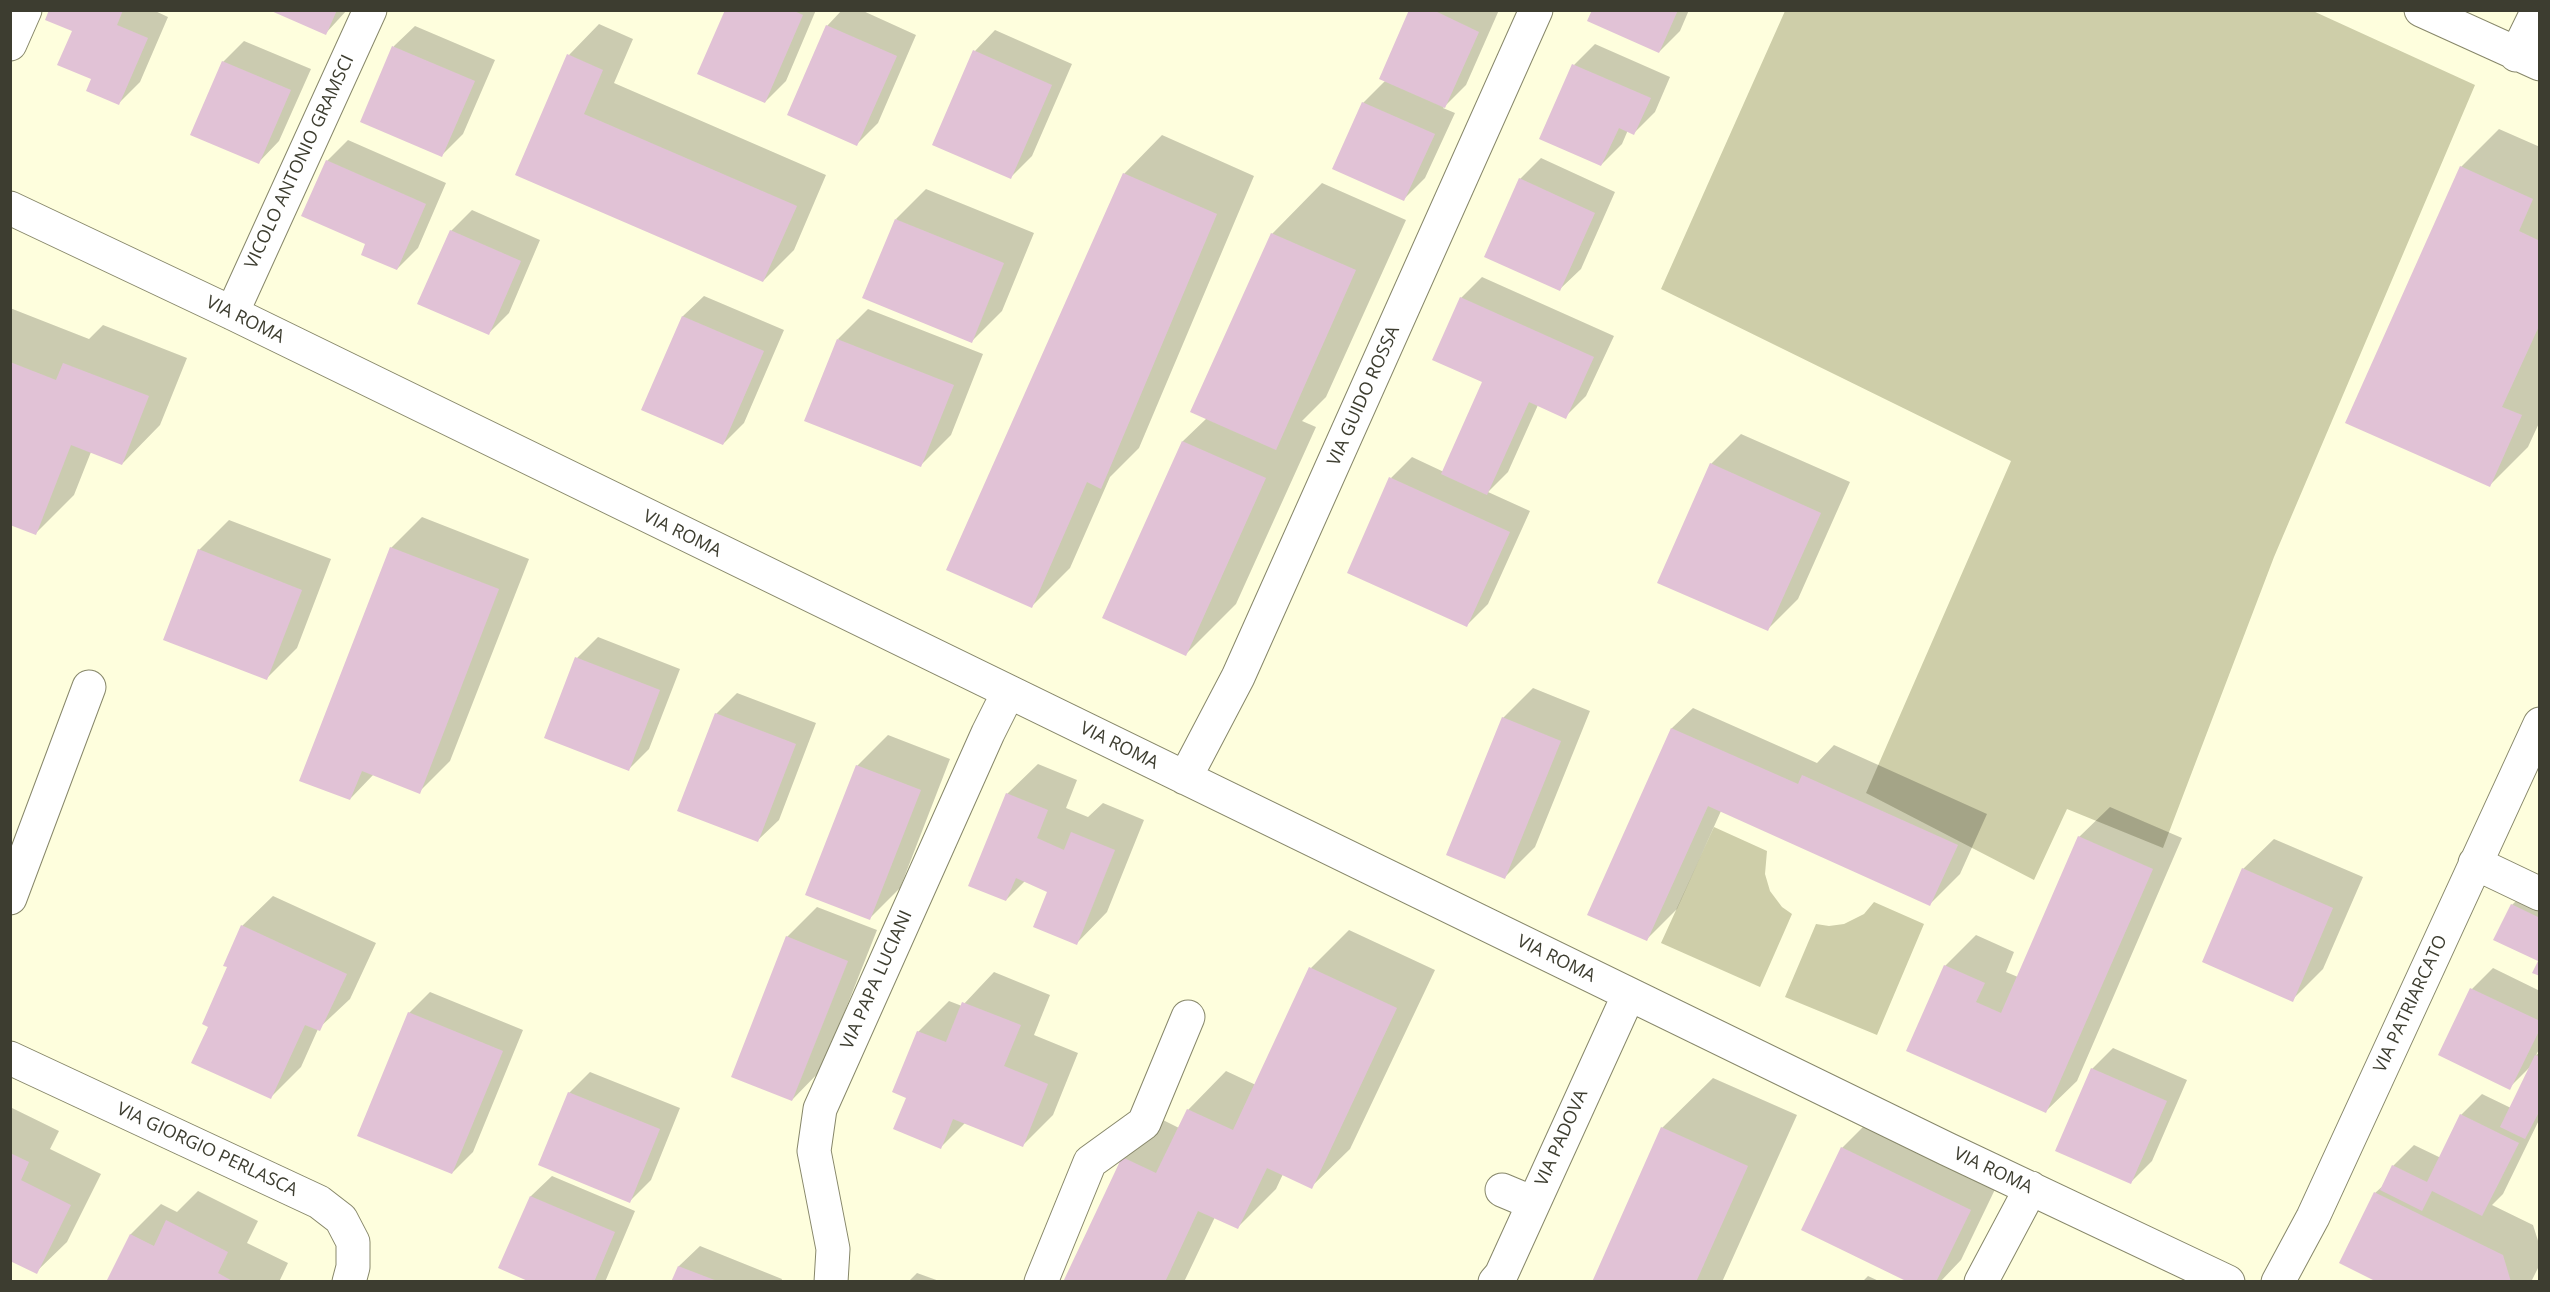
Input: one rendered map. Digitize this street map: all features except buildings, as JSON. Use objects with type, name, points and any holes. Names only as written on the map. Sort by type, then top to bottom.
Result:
[{"type":"street","points":[[10,44],[25,10]]},
{"type":"street","name":"VICOLO ANTONIO GRAMSCI","points":[[232,314],[370,10]]},
{"type":"street","name":"VIA GUIDO ROSSA","points":[[1185,778],[1238,677],[1536,10]]},
{"type":"street","points":[[2421,10],[2528,59],[2538,10]]},
{"type":"street","name":"VIA ROMA","points":[[10,208],[1629,994],[2228,1281]]},
{"type":"street","points":[[10,898],[89,687]]},
{"type":"street","name":"VIA PAPA LUCIANI","points":[[831,1281],[833,1249],[814,1151],[820,1109],[1008,693]]},
{"type":"street","name":"VIA PATRIARCATO","points":[[2278,1281],[2313,1217],[2540,724]]},
{"type":"street","points":[[2475,863],[2540,894]]},
{"type":"street","name":"VIA PADOVA","points":[[1496,1281],[1501,1275],[1629,994]]},
{"type":"street","points":[[1041,1281],[1090,1162],[1143,1123],[1188,1017]]},
{"type":"street","name":"VIA GIORGIO PERLASCA","points":[[10,1058],[318,1202],[341,1220],[353,1242],[353,1267],[349,1281]]},
{"type":"street","points":[[1981,1281],[2031,1188]]},
{"type":"street","points":[[1502,1190],[1533,1203]]},
{"type":"green space","points":[[1785,11],[2313,11],[2475,85],[2274,557],[2163,848],[2067,809],[2034,880],[1866,793],[2011,461],[1661,289]]},
{"type":"green space","points":[[1714,827],[1767,851],[1765,874],[1770,891],[1782,907],[1792,914],[1760,987],[1661,943]]},
{"type":"green space","points":[[1874,902],[1924,924],[1877,1035],[1785,997],[1816,924],[1829,926],[1844,924],[1864,914]]}]
